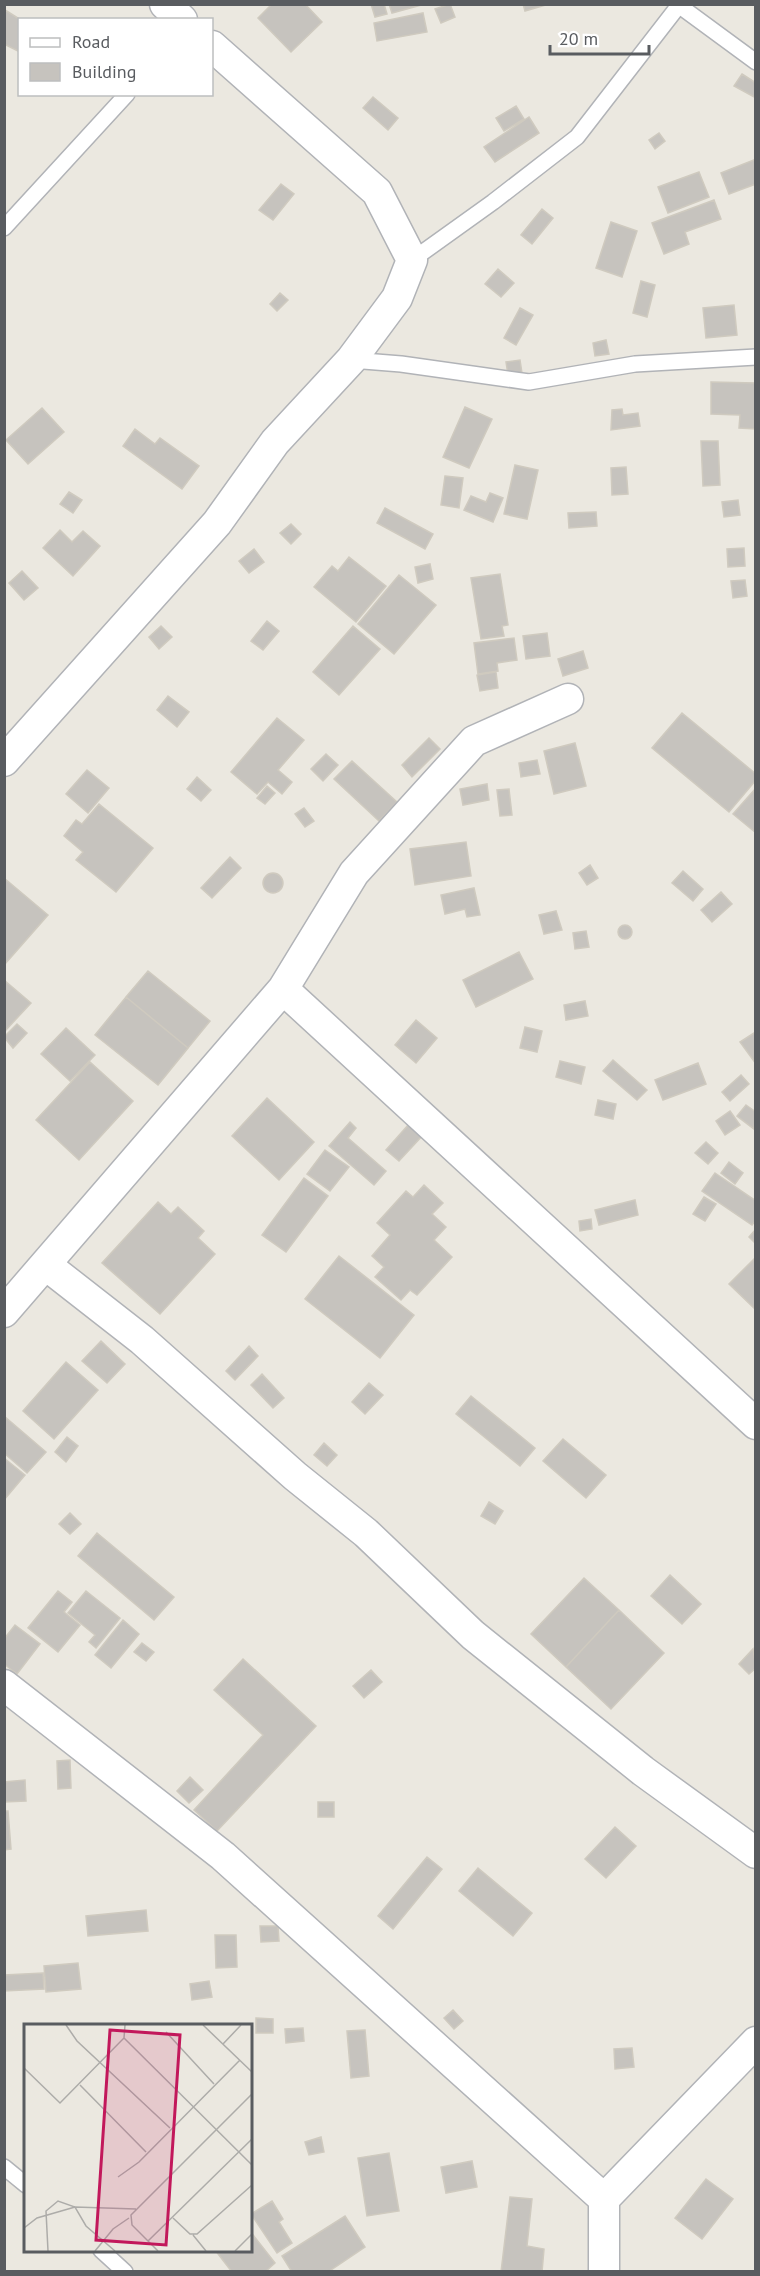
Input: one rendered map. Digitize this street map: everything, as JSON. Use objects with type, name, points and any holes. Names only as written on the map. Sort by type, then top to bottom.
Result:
[{"type":"street","points":[[165,4],[180,18]]},
{"type":"street","points":[[4,761],[217,523],[275,442],[351,360],[397,298],[412,260],[377,192],[213,47]]},
{"type":"street","points":[[4,1312],[283,989],[354,873],[474,741],[568,699]]},
{"type":"street","points":[[283,989],[756,1424]]},
{"type":"street","points":[[46,1265],[142,1340],[295,1476],[366,1533],[473,1635],[643,1771],[756,1853]]},
{"type":"street","points":[[4,1685],[223,1856],[604,2199]]},
{"type":"street","points":[[604,2271],[604,2199],[756,2042]]},
{"type":"lane","points":[[412,260],[493,202],[576,137],[679,5],[756,62]]},
{"type":"lane","points":[[4,228],[125,96]]},
{"type":"lane","points":[[351,360],[401,364],[529,382],[635,364],[756,357]]},
{"type":"lane","points":[[4,2167],[24,2183]]},
{"type":"lane","points":[[103,2252],[125,2271]]},
{"type":"building","points":[[272,4],[305,4],[322,22],[291,52],[258,18]]},
{"type":"building","points":[[371,4],[384,4],[387,14],[375,17]]},
{"type":"building","points":[[389,4],[425,4],[392,13]]},
{"type":"building","points":[[450,4],[455,17],[441,23],[435,9]]},
{"type":"building","points":[[523,4],[549,4],[525,11]]},
{"type":"building","points":[[5,10],[18,18],[18,51],[4,44]]},
{"type":"building","points":[[423,13],[427,32],[377,41],[374,23]]},
{"type":"building","points":[[742,74],[756,83],[756,98],[734,86]]},
{"type":"building","points":[[373,97],[398,118],[388,130],[363,108]]},
{"type":"building","points":[[516,106],[524,119],[504,131],[496,118]]},
{"type":"building","points":[[529,117],[539,133],[495,162],[484,147]]},
{"type":"building","points":[[659,133],[665,141],[655,149],[649,140]]},
{"type":"building","points":[[756,159],[756,184],[729,194],[721,173]]},
{"type":"building","points":[[699,172],[709,197],[668,213],[658,187]]},
{"type":"building","points":[[281,184],[294,194],[273,220],[259,210]]},
{"type":"building","points":[[714,200],[721,219],[685,232],[689,244],[664,254],[652,223]]},
{"type":"building","points":[[542,209],[553,218],[532,244],[521,235]]},
{"type":"building","points":[[611,222],[637,231],[622,277],[596,268]]},
{"type":"building","points":[[498,269],[514,283],[501,297],[485,284]]},
{"type":"building","points":[[641,281],[655,285],[647,317],[633,313]]},
{"type":"building","points":[[280,293],[288,300],[277,311],[270,304]]},
{"type":"building","points":[[734,305],[737,335],[706,338],[703,308]]},
{"type":"building","points":[[520,308],[533,315],[516,345],[504,338]]},
{"type":"building","points":[[606,340],[609,354],[595,356],[593,343]]},
{"type":"building","points":[[520,360],[522,373],[508,375],[506,362]]},
{"type":"building","points":[[711,382],[756,383],[756,429],[739,428],[740,415],[711,414]]},
{"type":"building","points":[[465,407],[492,419],[469,468],[443,457]]},
{"type":"building","points":[[42,408],[64,432],[28,464],[6,440]]},
{"type":"building","points":[[622,409],[623,415],[638,413],[640,426],[611,430],[612,410]]},
{"type":"building","points":[[135,429],[155,444],[160,438],[199,466],[182,489],[123,446]]},
{"type":"building","points":[[701,441],[718,441],[720,485],[703,486]]},
{"type":"building","points":[[515,465],[538,470],[527,519],[504,514]]},
{"type":"building","points":[[626,467],[628,494],[612,495],[611,468]]},
{"type":"building","points":[[445,476],[463,478],[459,508],[441,505]]},
{"type":"building","points":[[69,492],[82,500],[73,513],[60,504]]},
{"type":"building","points":[[490,493],[503,498],[493,522],[464,510],[471,496],[486,502]]},
{"type":"building","points":[[738,500],[740,515],[724,517],[722,502]]},
{"type":"building","points":[[385,508],[433,534],[425,549],[377,523]]},
{"type":"building","points":[[596,512],[597,526],[569,528],[568,513]]},
{"type":"building","points":[[291,524],[301,534],[291,544],[280,533]]},
{"type":"building","points":[[60,530],[72,542],[83,531],[100,546],[73,576],[43,548]]},
{"type":"building","points":[[744,548],[745,566],[728,567],[727,549]]},
{"type":"building","points":[[254,549],[264,562],[249,573],[239,561]]},
{"type":"building","points":[[349,557],[386,586],[356,622],[314,587],[332,566],[338,571]]},
{"type":"building","points":[[430,564],[433,579],[418,583],[415,567]]},
{"type":"building","points":[[22,571],[38,588],[24,600],[9,583]]},
{"type":"building","points":[[500,574],[508,625],[502,626],[504,636],[481,639],[471,578]]},
{"type":"building","points":[[399,575],[436,605],[394,654],[358,624]]},
{"type":"building","points":[[745,580],[747,596],[733,598],[731,581]]},
{"type":"building","points":[[267,621],[279,631],[263,650],[251,641]]},
{"type":"building","points":[[161,626],[172,637],[159,649],[149,637]]},
{"type":"building","points":[[353,626],[380,649],[339,695],[313,672]]},
{"type":"building","points":[[547,633],[550,656],[526,659],[523,636]]},
{"type":"building","points":[[514,638],[517,660],[497,663],[498,671],[478,674],[474,643]]},
{"type":"building","points":[[583,651],[588,668],[563,676],[558,659]]},
{"type":"building","points":[[496,672],[498,688],[480,691],[477,675]]},
{"type":"building","points":[[168,696],[189,712],[177,727],[157,710]]},
{"type":"building","points":[[682,713],[756,774],[756,780],[729,812],[652,748]]},
{"type":"building","points":[[277,718],[304,740],[278,770],[292,782],[282,794],[268,782],[257,794],[231,772]]},
{"type":"building","points":[[429,738],[440,749],[412,777],[402,765]]},
{"type":"building","points":[[575,743],[586,786],[554,794],[544,751]]},
{"type":"building","points":[[326,754],[338,765],[323,781],[311,769]]},
{"type":"building","points":[[537,760],[540,774],[521,777],[519,763]]},
{"type":"building","points":[[352,761],[397,802],[379,821],[334,779]]},
{"type":"building","points":[[87,770],[109,788],[88,813],[66,794]]},
{"type":"building","points":[[197,777],[211,790],[201,801],[187,789]]},
{"type":"building","points":[[487,784],[489,800],[463,805],[460,789]]},
{"type":"building","points":[[267,786],[275,793],[265,804],[257,798]]},
{"type":"building","points":[[756,788],[756,833],[733,814]]},
{"type":"building","points":[[509,789],[512,815],[500,816],[497,790]]},
{"type":"building","points":[[99,804],[153,848],[116,892],[76,860],[83,852],[64,836],[76,820],[82,824]]},
{"type":"building","points":[[304,808],[314,821],[305,827],[295,814]]},
{"type":"building","points":[[466,842],[471,876],[415,885],[410,849]]},
{"type":"building","points":[[230,857],[241,868],[212,898],[201,888]]},
{"type":"building","points":[[590,865],[598,878],[587,885],[579,873]]},
{"type":"building","points":[[683,871],[703,889],[693,901],[672,883]]},
{"type":"building","points":[[273,873],[280,876],[283,883],[280,890],[273,893],[266,890],[263,883],[266,876]]},
{"type":"building","points":[[4,878],[48,915],[5,964],[4,964]]},
{"type":"building","points":[[474,888],[480,915],[467,917],[465,909],[445,914],[441,895]]},
{"type":"building","points":[[721,892],[732,904],[712,922],[701,910]]},
{"type":"building","points":[[556,911],[562,930],[544,934],[539,915]]},
{"type":"building","points":[[625,925],[630,927],[632,932],[630,937],[625,939],[620,937],[618,932],[620,927]]},
{"type":"building","points":[[586,931],[589,947],[575,949],[573,933]]},
{"type":"building","points":[[519,952],[533,979],[476,1007],[463,980]]},
{"type":"building","points":[[148,971],[210,1021],[188,1048],[126,997]]},
{"type":"building","points":[[4,980],[31,1003],[4,1032]]},
{"type":"building","points":[[126,997],[188,1048],[158,1085],[95,1035]]},
{"type":"building","points":[[585,1001],[588,1016],[566,1020],[564,1005]]},
{"type":"building","points":[[416,1020],[437,1038],[416,1063],[395,1045]]},
{"type":"building","points":[[17,1024],[27,1033],[13,1048],[4,1037]]},
{"type":"building","points":[[525,1027],[542,1031],[537,1052],[520,1048]]},
{"type":"building","points":[[66,1028],[95,1055],[70,1081],[41,1054]]},
{"type":"building","points":[[754,1033],[756,1035],[756,1064],[740,1042]]},
{"type":"building","points":[[613,1060],[647,1090],[637,1100],[603,1071]]},
{"type":"building","points":[[560,1061],[585,1067],[581,1084],[556,1077]]},
{"type":"building","points":[[90,1062],[133,1101],[79,1160],[36,1120]]},
{"type":"building","points":[[698,1063],[706,1084],[663,1100],[655,1080]]},
{"type":"building","points":[[741,1075],[749,1084],[730,1101],[722,1092]]},
{"type":"building","points":[[267,1098],[314,1142],[279,1180],[232,1136]]},
{"type":"building","points":[[598,1100],[616,1104],[613,1119],[595,1115]]},
{"type":"building","points":[[746,1105],[756,1112],[754,1129],[737,1116]]},
{"type":"building","points":[[730,1111],[740,1125],[725,1135],[716,1121]]},
{"type":"building","points":[[350,1122],[356,1128],[348,1138],[386,1171],[374,1185],[329,1146]]},
{"type":"building","points":[[409,1124],[423,1135],[399,1161],[386,1150]]},
{"type":"building","points":[[706,1142],[718,1153],[708,1164],[695,1153]]},
{"type":"building","points":[[325,1150],[349,1167],[330,1191],[307,1174]]},
{"type":"building","points":[[729,1162],[743,1173],[735,1184],[721,1173]]},
{"type":"building","points":[[715,1173],[756,1201],[756,1220],[752,1225],[702,1191]]},
{"type":"building","points":[[304,1178],[328,1196],[286,1252],[262,1235]]},
{"type":"building","points":[[424,1185],[443,1203],[432,1214],[446,1227],[434,1240],[452,1257],[417,1295],[410,1290],[401,1300],[375,1277],[384,1267],[372,1256],[390,1235],[377,1223],[406,1191],[413,1197]]},
{"type":"building","points":[[704,1197],[716,1204],[705,1221],[693,1214]]},
{"type":"building","points":[[635,1200],[638,1215],[599,1225],[595,1210]]},
{"type":"building","points":[[158,1202],[171,1214],[178,1207],[204,1231],[198,1238],[215,1254],[160,1314],[102,1263]]},
{"type":"building","points":[[591,1219],[592,1229],[580,1231],[579,1221]]},
{"type":"building","points":[[756,1231],[756,1244],[749,1237]]},
{"type":"building","points":[[339,1256],[414,1315],[380,1358],[305,1299]]},
{"type":"building","points":[[756,1257],[756,1310],[729,1284]]},
{"type":"building","points":[[101,1341],[125,1364],[107,1383],[82,1361]]},
{"type":"building","points":[[249,1346],[258,1356],[235,1380],[226,1371]]},
{"type":"building","points":[[66,1362],[98,1390],[54,1439],[23,1411]]},
{"type":"building","points":[[262,1374],[284,1398],[273,1408],[251,1385]]},
{"type":"building","points":[[369,1383],[383,1395],[365,1414],[352,1402]]},
{"type":"building","points":[[471,1396],[535,1448],[520,1466],[456,1414]]},
{"type":"building","points":[[4,1416],[46,1452],[27,1473],[4,1453]]},
{"type":"building","points":[[67,1437],[78,1446],[66,1462],[55,1452]]},
{"type":"building","points":[[563,1439],[606,1475],[586,1498],[543,1461]]},
{"type":"building","points":[[324,1443],[337,1455],[327,1466],[314,1455]]},
{"type":"building","points":[[4,1458],[25,1475],[4,1500]]},
{"type":"building","points":[[489,1502],[503,1511],[495,1524],[481,1516]]},
{"type":"building","points":[[70,1513],[81,1524],[70,1534],[59,1524]]},
{"type":"building","points":[[97,1533],[174,1597],[154,1620],[78,1556]]},
{"type":"building","points":[[670,1575],[701,1604],[682,1624],[651,1596]]},
{"type":"building","points":[[584,1578],[619,1610],[566,1667],[531,1634]]},
{"type":"building","points":[[58,1591],[72,1602],[64,1612],[80,1625],[58,1652],[28,1628]]},
{"type":"building","points":[[86,1591],[120,1618],[96,1648],[89,1642],[95,1635],[68,1613]]},
{"type":"building","points":[[619,1610],[664,1653],[611,1709],[566,1667]]},
{"type":"building","points":[[123,1620],[139,1634],[111,1668],[95,1655]]},
{"type":"building","points":[[15,1625],[40,1644],[17,1674],[4,1664],[4,1639]]},
{"type":"building","points":[[142,1643],[154,1652],[146,1661],[134,1652]]},
{"type":"building","points":[[753,1649],[756,1668],[749,1674],[739,1664]]},
{"type":"building","points":[[243,1659],[316,1726],[217,1831],[194,1810],[263,1735],[214,1690]]},
{"type":"building","points":[[371,1670],[382,1682],[364,1698],[353,1686]]},
{"type":"building","points":[[70,1760],[71,1788],[58,1789],[57,1761]]},
{"type":"building","points":[[190,1777],[203,1790],[189,1803],[177,1791]]},
{"type":"building","points":[[25,1780],[26,1801],[4,1802],[4,1782]]},
{"type":"building","points":[[318,1802],[334,1802],[334,1817],[318,1817]]},
{"type":"building","points":[[4,1811],[8,1811],[11,1849],[4,1850]]},
{"type":"building","points":[[615,1827],[636,1846],[606,1878],[585,1859]]},
{"type":"building","points":[[427,1857],[442,1869],[393,1929],[378,1916]]},
{"type":"building","points":[[478,1868],[532,1913],[513,1936],[459,1891]]},
{"type":"building","points":[[146,1910],[148,1931],[88,1936],[86,1916]]},
{"type":"building","points":[[260,1926],[278,1926],[279,1941],[261,1942]]},
{"type":"building","points":[[215,1935],[236,1935],[237,1967],[216,1968]]},
{"type":"building","points":[[78,1963],[81,1989],[46,1992],[44,1966]]},
{"type":"building","points":[[43,1973],[44,1989],[4,1991],[4,1975]]},
{"type":"building","points":[[209,1981],[212,1997],[192,2000],[190,1984]]},
{"type":"building","points":[[453,2010],[463,2021],[454,2029],[444,2018]]},
{"type":"building","points":[[256,2018],[273,2019],[273,2033],[256,2033]]},
{"type":"building","points":[[303,2028],[304,2041],[286,2043],[285,2029]]},
{"type":"building","points":[[365,2030],[369,2076],[351,2078],[347,2031]]},
{"type":"building","points":[[632,2048],[634,2067],[615,2069],[614,2049]]},
{"type":"building","points":[[321,2137],[324,2152],[309,2155],[305,2142]]},
{"type":"building","points":[[389,2153],[399,2211],[367,2216],[358,2158]]},
{"type":"building","points":[[472,2161],[477,2187],[446,2193],[441,2167]]},
{"type":"building","points":[[706,2179],[733,2199],[702,2239],[675,2218]]},
{"type":"building","points":[[510,2197],[532,2199],[527,2246],[544,2249],[542,2272],[501,2272]]},
{"type":"building","points":[[272,2201],[283,2219],[279,2222],[292,2243],[277,2253],[252,2213]]},
{"type":"building","points":[[345,2216],[365,2247],[328,2272],[292,2272],[282,2256]]},
{"type":"building","points":[[252,2234],[275,2263],[265,2272],[232,2272],[217,2252],[252,2252]]}]
